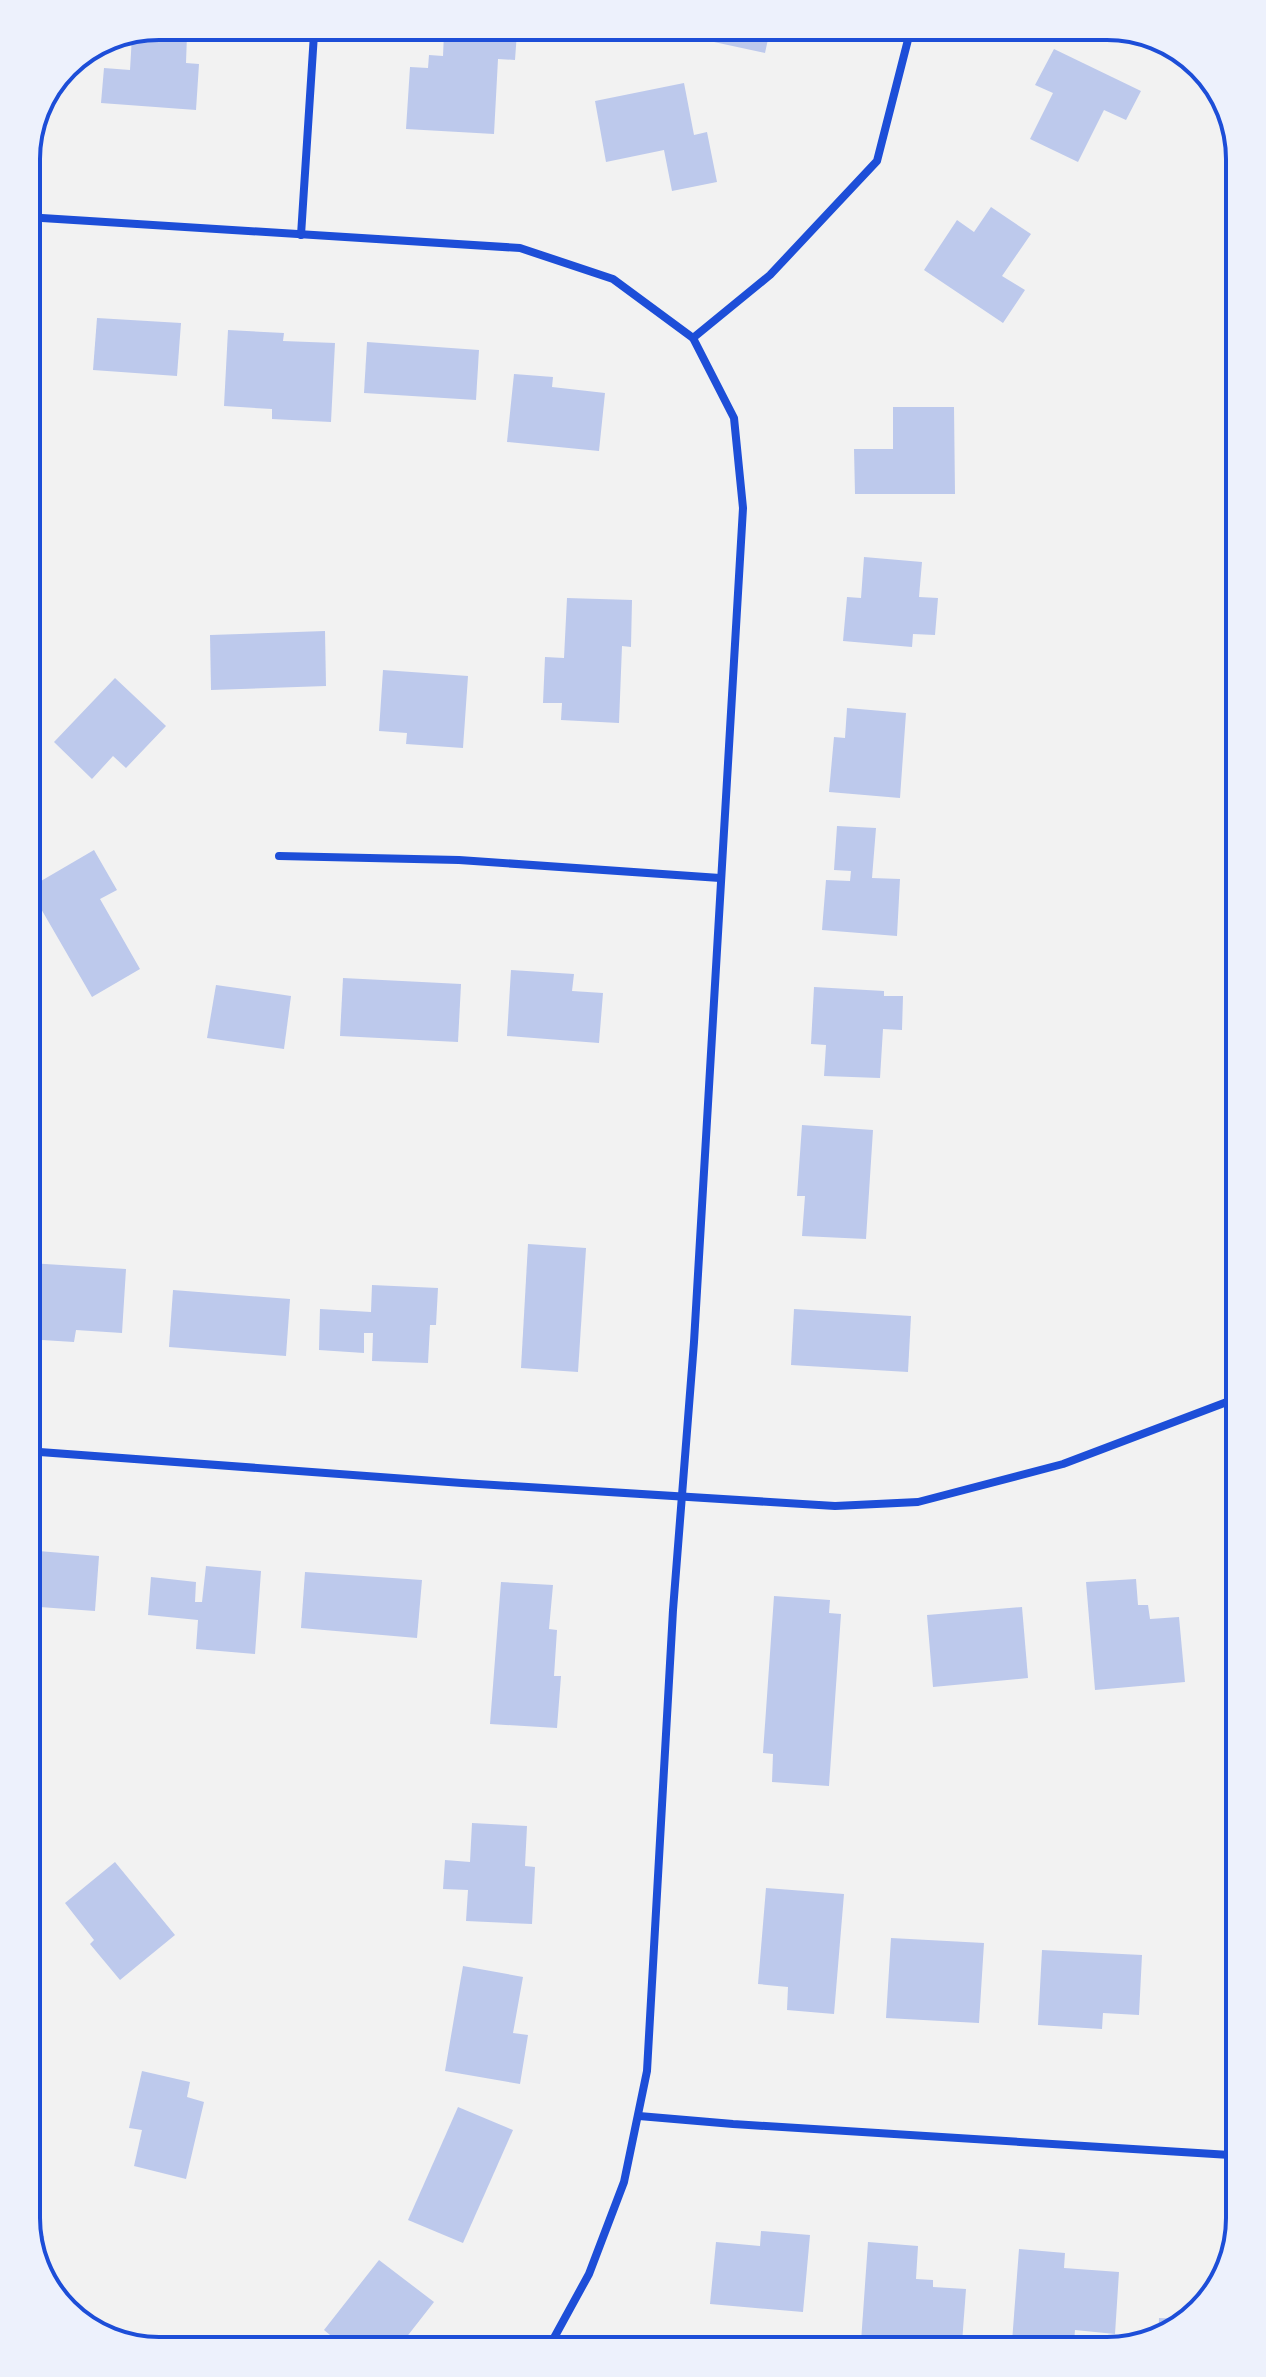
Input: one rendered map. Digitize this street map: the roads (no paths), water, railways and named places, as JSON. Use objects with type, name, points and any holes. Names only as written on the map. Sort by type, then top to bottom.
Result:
[{"type":"street","points":[[301,235],[314,40]]},
{"type":"street","points":[[693,338],[770,275],[877,161],[908,40]]},
{"type":"street","points":[[40,218],[520,248],[613,279],[693,338],[734,418],[743,508],[695,1326],[673,1610],[648,2066],[624,2182],[594,2259],[554,2337]]},
{"type":"street","points":[[279,856],[459,860],[720,878]]},
{"type":"street","points":[[40,1452],[835,1506],[918,1502],[1063,1464],[1226,1402]]},
{"type":"street","points":[[639,2116],[1226,2155]]}]
